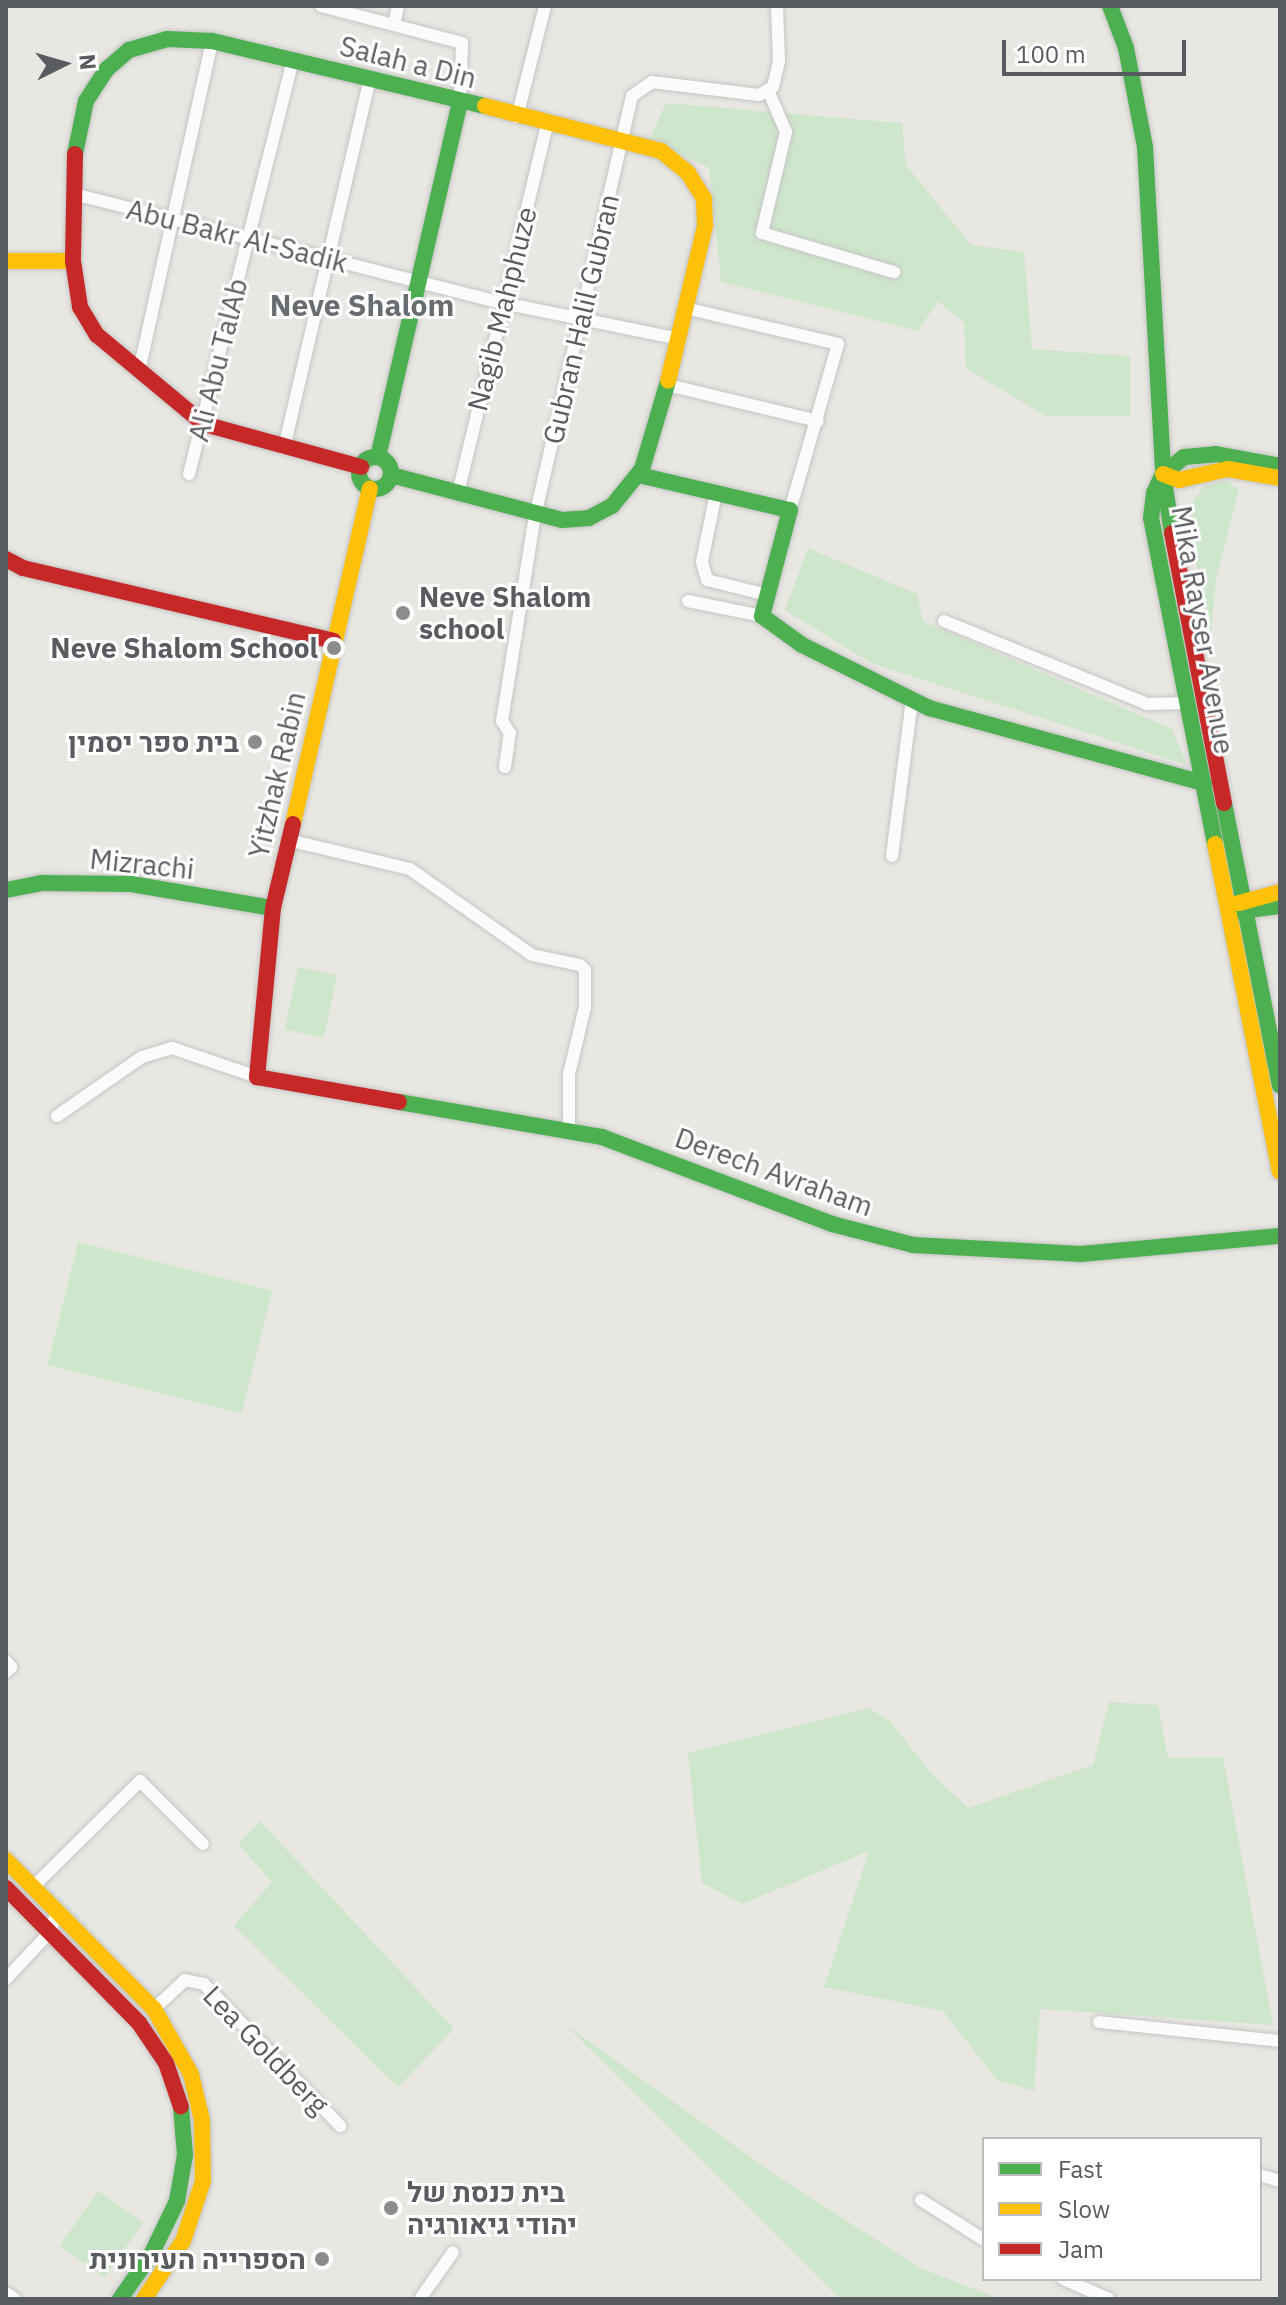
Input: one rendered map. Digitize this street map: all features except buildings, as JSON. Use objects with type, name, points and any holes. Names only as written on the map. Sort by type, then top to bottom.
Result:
[{"type":"street","points":[[321,6],[462,43],[460,102],[378,457],[361,467],[361,480],[370,489],[384,487],[391,475],[388,463],[378,457]]},
{"type":"street","points":[[394,25],[398,6]]},
{"type":"street","points":[[517,117],[545,6]]},
{"type":"street","points":[[777,6],[779,61],[768,90],[786,132],[762,233],[894,272]]},
{"type":"street","points":[[1110,6],[1126,48],[1145,147],[1163,474]]},
{"type":"street","name":"Salah a Din","points":[[361,467],[204,424],[97,335],[80,307],[73,261],[75,143],[86,101],[107,69],[129,50],[167,39],[212,41],[517,117],[624,139],[661,151],[688,173],[704,199],[705,226],[689,309],[639,475],[612,506],[589,518],[535,516],[391,475]]},
{"type":"street","points":[[139,371],[212,41]]},
{"type":"street","name":"Ali Abu TalAb","points":[[189,474],[293,60]]},
{"type":"street","points":[[284,448],[370,78]]},
{"type":"street","name":"Gubran Halil Gubran","points":[[505,767],[510,733],[502,721],[535,516],[632,96],[640,86],[652,82],[759,95],[768,90]]},
{"type":"street","name":"Nagib Mahphuze","points":[[458,493],[547,124]]},
{"type":"street","name":"Abu Bakr Al-Sadik","points":[[74,194],[248,241],[503,303],[680,339]]},
{"type":"street","points":[[6,261],[73,261]]},
{"type":"street","points":[[689,309],[838,344],[762,616]]},
{"type":"street","points":[[668,385],[818,421]]},
{"type":"street","points":[[1163,474],[1192,454],[1280,466]]},
{"type":"street","points":[[1163,474],[1190,478],[1228,469],[1280,478]]},
{"type":"street","name":"Mika Rayser Avenue","points":[[1163,474],[1280,1086]]},
{"type":"street","name":"Mika Rayser Avenue","points":[[1163,474],[1154,493],[1151,518],[1280,1172]]},
{"type":"street","points":[[639,475],[790,510]]},
{"type":"street","points":[[1170,520],[1190,478]]},
{"type":"street","name":"Yitzhak Rabin","points":[[257,1077],[273,908],[370,489]]},
{"type":"street","points":[[716,493],[702,562],[707,580],[767,595]]},
{"type":"street","points":[[6,559],[23,568],[334,641]]},
{"type":"street","points":[[688,601],[762,616],[802,645],[912,699],[1032,739],[1204,783]]},
{"type":"street","points":[[944,621],[1147,704],[1187,703]]},
{"type":"street","points":[[892,856],[912,699]]},
{"type":"street","points":[[288,840],[410,869],[532,955],[580,965],[585,970],[585,1007],[569,1074],[569,1132]]},
{"type":"street","name":"Mizrachi","points":[[6,890],[41,883],[131,884],[273,908]]},
{"type":"street","points":[[1248,906],[1280,892]]},
{"type":"street","points":[[1230,909],[1280,906]]},
{"type":"street","points":[[57,1116],[142,1057],[172,1048],[257,1077]]},
{"type":"street","name":"Derech Avraham","points":[[257,1077],[602,1137],[832,1224],[913,1245],[1081,1254],[1280,1236]]},
{"type":"street","points":[[6,1661],[11,1667],[6,1672]]},
{"type":"street","points":[[33,1887],[140,1781],[203,1844]]},
{"type":"street","points":[[6,1860],[154,2009],[191,2074],[202,2120],[204,2163],[193,2220],[144,2299]]},
{"type":"street","points":[[6,1888],[153,2040],[181,2105],[185,2155],[177,2201],[152,2253],[120,2299]]},
{"type":"street","points":[[6,1979],[50,1932],[57,1912]]},
{"type":"street","name":"Lea Goldberg","points":[[154,2009],[185,1980],[204,1984],[340,2126]]},
{"type":"street","points":[[1099,2022],[1280,2041]]},
{"type":"street","points":[[921,2200],[982,2239]]},
{"type":"street","points":[[420,2299],[453,2252]]},
{"type":"street","points":[[1068,2281],[1109,2299]]},
{"type":"street","points":[[6,2293],[15,2299]]},
{"type":"green space","points":[[666,103],[902,123],[906,165],[971,245],[1024,252],[1032,349],[1130,356],[1130,416],[1046,416],[966,368],[964,323],[938,301],[918,331],[721,282],[709,168],[650,138]]},
{"type":"green space","points":[[1227,481],[1239,489],[1216,579],[1211,635],[1188,524],[1189,508],[1204,486]]},
{"type":"green space","points":[[808,548],[917,594],[923,621],[1172,729],[1187,765],[871,663],[785,610]]},
{"type":"green space","points":[[298,967],[337,975],[324,1038],[285,1030]]},
{"type":"green space","points":[[78,1242],[272,1290],[241,1414],[47,1365]]},
{"type":"green space","points":[[1109,1702],[1158,1705],[1168,1758],[1223,1757],[1273,2025],[1040,2009],[1034,2091],[997,2080],[943,2011],[824,1987],[869,1851],[742,1904],[702,1883],[688,1753],[869,1708],[890,1721],[930,1772],[968,1808],[1093,1765]]},
{"type":"green space","points":[[260,1821],[454,2029],[398,2087],[234,1926],[272,1882],[238,1844]]},
{"type":"green space","points":[[566,2025],[774,2174],[920,2268],[1000,2299],[840,2299]]},
{"type":"green space","points":[[98,2191],[143,2223],[105,2277],[60,2246]]},
{"type":"railway","points":[[6,579],[91,602]]},
{"type":"railway","points":[[6,612],[86,608],[156,616],[287,657]]},
{"type":"railway","points":[[6,1444],[417,1865],[485,1927],[787,2158],[870,2209],[982,2266]]},
{"type":"railway","points":[[6,1468],[815,2299]]},
{"type":"railway","points":[[995,2281],[1020,2292]]},
{"type":"railway","points":[[1016,2281],[1064,2299]]},
{"type":"traffic: fast","points":[[1110,6],[1126,48],[1145,147],[1163,474],[1172,533]]},
{"type":"traffic: fast","points":[[75,154],[86,101],[107,69],[129,50],[167,39],[212,41],[485,106]]},
{"type":"traffic: fast","points":[[378,457],[460,102]]},
{"type":"traffic: fast","points":[[391,475],[562,520],[589,518],[612,506],[642,469],[668,381]]},
{"type":"traffic: fast","points":[[1215,844],[1151,518],[1154,493],[1163,474],[1184,457],[1216,454],[1280,466]]},
{"type":"traffic: fast","points":[[375,457],[386,462],[391,473],[386,484],[375,489],[364,484],[359,473],[364,462],[375,457]]},
{"type":"traffic: fast","points":[[639,475],[790,510],[762,616],[802,645],[929,708],[1204,783]]},
{"type":"traffic: fast","points":[[1224,803],[1280,1086]]},
{"type":"traffic: fast","points":[[6,890],[41,883],[131,884],[273,908]]},
{"type":"traffic: fast","points":[[1239,911],[1280,906]]},
{"type":"traffic: fast","points":[[399,1102],[602,1137],[832,1224],[913,1245],[1081,1254],[1280,1236]]},
{"type":"traffic: fast","points":[[120,2299],[152,2253],[177,2201],[185,2155],[181,2107]]},
{"type":"traffic: slow","points":[[485,106],[661,151],[688,173],[704,199],[705,226],[668,381]]},
{"type":"traffic: slow","points":[[6,261],[73,261]]},
{"type":"traffic: slow","points":[[1163,474],[1179,480],[1228,469],[1280,478]]},
{"type":"traffic: slow","points":[[293,824],[370,489]]},
{"type":"traffic: slow","points":[[1215,844],[1280,1172]]},
{"type":"traffic: slow","points":[[1239,903],[1280,892]]},
{"type":"traffic: slow","points":[[6,1860],[154,2009],[191,2074],[202,2120],[203,2181],[183,2241],[144,2299]]},
{"type":"traffic: jam","points":[[75,154],[73,261],[80,307],[97,335],[204,424],[361,467]]},
{"type":"traffic: jam","points":[[1172,533],[1224,803]]},
{"type":"traffic: jam","points":[[6,559],[23,568],[334,641]]},
{"type":"traffic: jam","points":[[293,824],[273,908],[257,1077],[399,1102]]},
{"type":"traffic: jam","points":[[6,1888],[139,2023],[166,2063],[181,2107]]},
{"type":"place","name":"Neve Shalom school","points":[[403,613]]},
{"type":"place","name":"Neve Shalom School","points":[[334,648]]},
{"type":"place","name":"בית ספר יסמין","points":[[255,742]]},
{"type":"place","name":"בית כנסת של יהודי גיאורגיה","points":[[391,2208]]},
{"type":"place","name":"הספרייה העירונית","points":[[322,2259]]},
{"type":"district","name":"Neve Shalom","points":[[362,305]]}]
